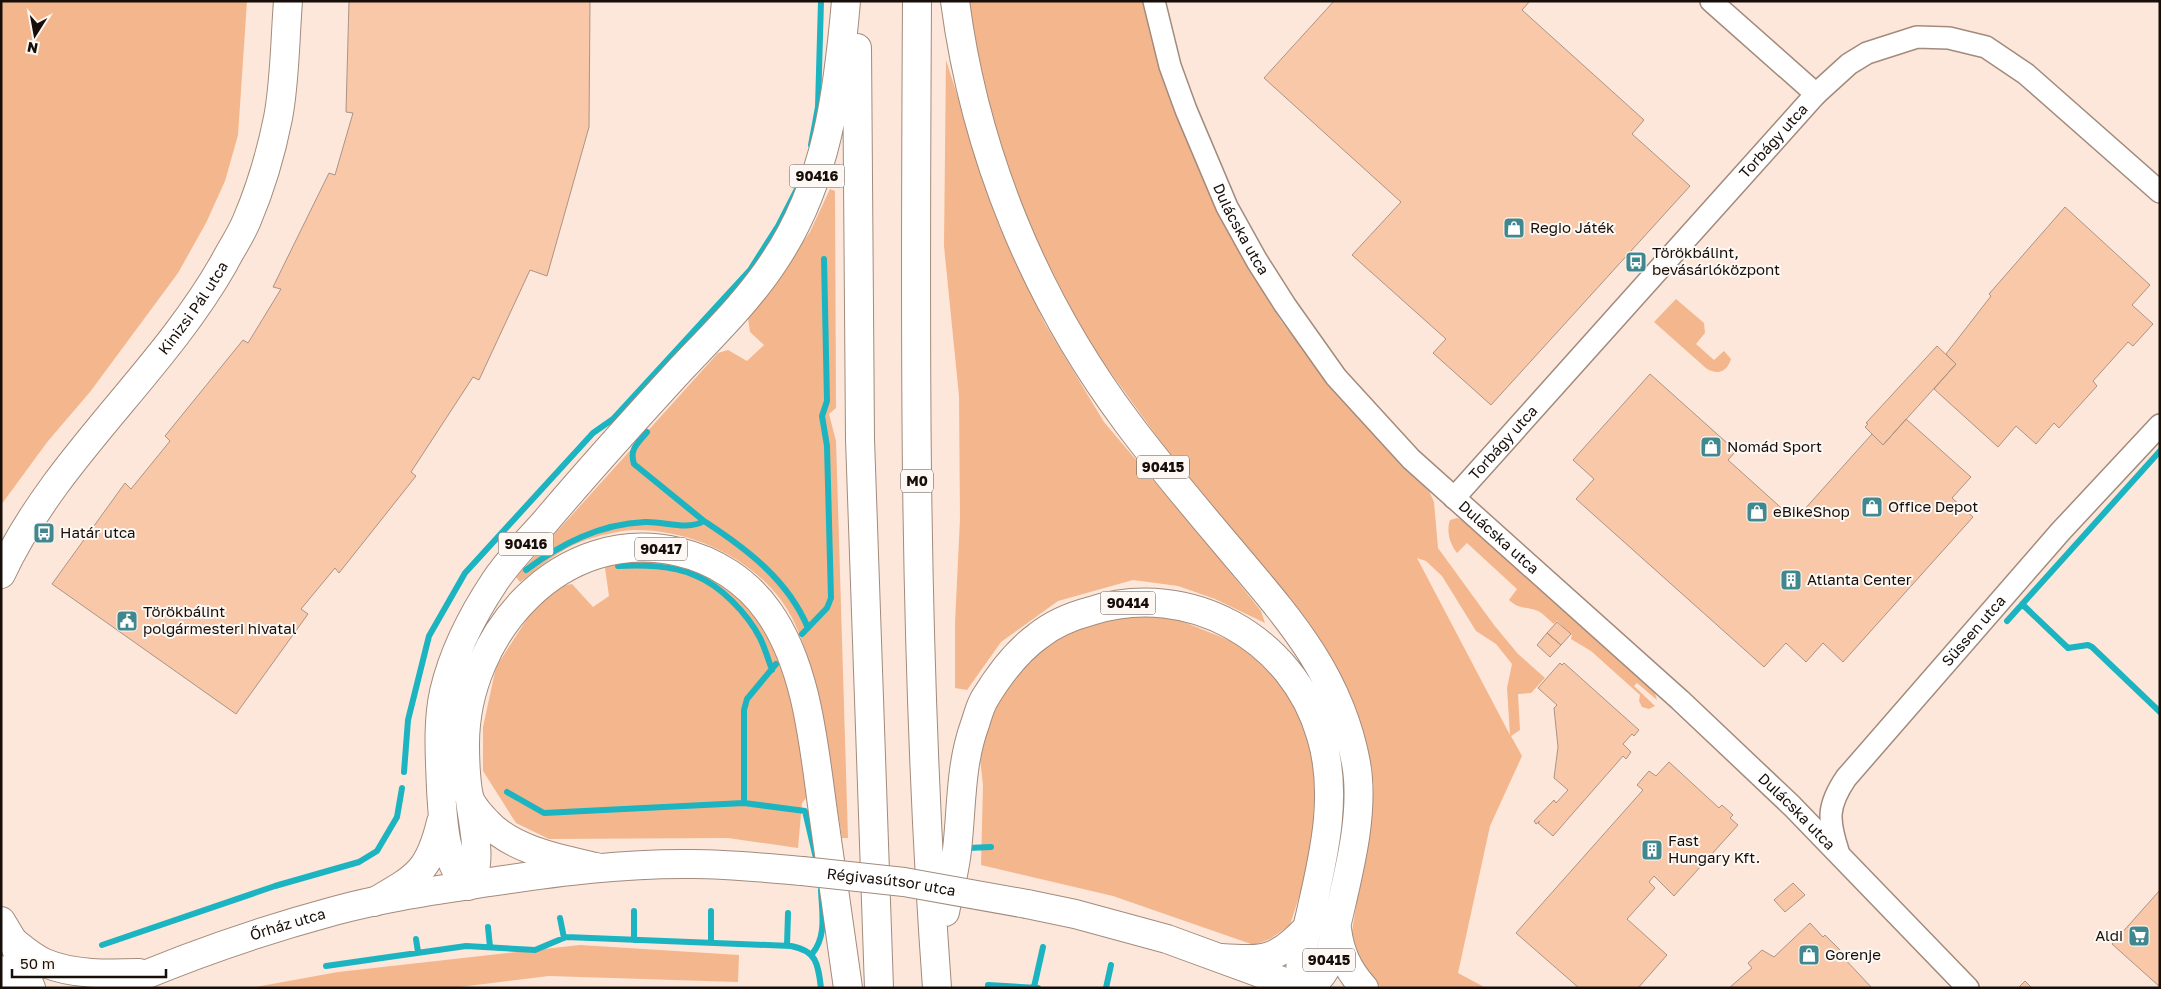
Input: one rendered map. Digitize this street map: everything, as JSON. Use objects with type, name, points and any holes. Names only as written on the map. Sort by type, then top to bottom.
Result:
[{"type":"main road","name":"Kinizsi Pál utca","points":[[1,574],[13,548],[50,492],[174,339],[212,283],[247,222],[264,175],[278,117],[288,1]]},
{"type":"main road","name":"90416","points":[[468,886],[456,873],[451,860],[443,816],[440,755],[444,692],[465,632],[496,579],[595,462],[746,298],[775,261],[815,182],[824,152],[833,113],[840,66],[846,1]]},
{"type":"main road","points":[[857,1],[860,439],[879,988]]},
{"type":"main road","name":"M0","points":[[916,1],[916,435],[925,786],[937,988]]},
{"type":"main road","name":"90415","points":[[955,1],[975,104],[987,149],[1002,194],[1049,300],[1126,420],[1293,625],[1323,669],[1340,705],[1349,733],[1356,767],[1358,806],[1354,838],[1327,968],[1314,983],[1302,988]]},
{"type":"main road","name":"90417","points":[[468,886],[474,878],[476,869],[465,757],[465,735],[472,690],[481,664],[495,636],[515,609],[539,586],[559,571],[606,552],[638,547],[670,550],[707,561],[722,569],[750,590],[768,611],[786,643],[802,686],[815,756],[848,988]]},
{"type":"main road","name":"90414","points":[[935,960],[957,852],[961,782],[968,744],[983,701],[1000,674],[1022,649],[1039,634],[1068,618],[1102,607],[1134,602],[1167,604],[1202,610],[1234,625],[1262,644],[1297,683],[1309,704],[1321,735],[1327,761],[1330,796],[1326,838],[1300,971],[1302,988]]},
{"type":"main road","points":[[470,800],[488,824],[514,841],[532,850],[596,868]]},
{"type":"main road","name":"90416","points":[[374,902],[402,886],[420,872],[429,861],[436,846],[443,816]]},
{"type":"main road","name":"Régivasútsor utca","points":[[468,886],[596,868],[693,864],[802,871],[904,882],[1027,904],[1125,927],[1221,958],[1302,988]]},
{"type":"main road","name":"Őrház utca","points":[[114,988],[148,973],[287,925],[335,911],[374,902],[468,886]]},
{"type":"main road","name":"90415","points":[[1336,920],[1342,953],[1352,974],[1364,988]]},
{"type":"main road","points":[[1221,958],[1256,959],[1271,957],[1291,944],[1308,927]]},
{"type":"main road","points":[[7,931],[31,955],[47,964],[69,969],[98,972],[148,973]]},
{"type":"main road","points":[[7,931],[31,988]]},
{"type":"main road","points":[[1,970],[12,988]]},
{"type":"street","name":"Dulácska utca","points":[[1154,1],[1170,66],[1190,122],[1227,207],[1257,261],[1311,344],[1336,377],[1411,459],[1680,700],[1792,806],[1968,988]]},
{"type":"street","points":[[1711,1],[1816,94]]},
{"type":"street","name":"Torbágy utca","points":[[1454,498],[1816,94],[1848,64],[1867,53],[1917,37],[1949,38],[1986,47],[2026,74],[2160,192]]},
{"type":"street","name":"Süssen utca","points":[[1838,854],[1831,831],[1829,815],[1835,794],[1846,778],[2062,531],[2160,425]]},
{"type":"shaded area","points":[[1,1],[247,1],[238,135],[225,181],[206,223],[178,273],[90,392],[48,441],[1,505]]},
{"type":"shaded area","points":[[965,1],[1145,1],[1169,89],[1191,152],[1232,238],[1256,280],[1281,321],[1340,398],[1408,472],[1429,491],[1434,502],[1438,548],[1494,625],[1518,654],[1545,678],[1531,693],[1518,694],[1520,730],[1511,736],[1522,756],[1490,826],[1458,973],[1486,988],[1381,988],[1360,961],[1351,937],[1363,865],[1370,796],[1264,571],[1161,442],[1087,340],[1023,214],[981,105]],"holes":[[[1417,558],[1426,561],[1442,576],[1476,631],[1496,644],[1512,664],[1507,688],[1510,735]]]},
{"type":"shaded area","points":[[946,60],[999,226],[1045,324],[1104,422],[1214,552],[1261,611],[1265,623],[1215,599],[1178,586],[1133,580],[1058,601],[1001,642],[967,690],[955,688],[955,623],[960,519],[959,396],[944,246]]},
{"type":"shaded area","points":[[830,189],[835,191],[836,408],[829,414],[836,441],[848,838],[842,838],[816,694],[804,647],[795,624],[783,603],[767,584],[749,568],[729,555],[683,536],[636,530],[595,537],[575,544],[520,582],[516,577],[718,353],[728,350],[747,361],[764,345],[750,332],[748,318],[810,232]]},
{"type":"shaded area","points":[[1676,299],[1704,323],[1705,333],[1696,344],[1714,360],[1724,351],[1731,359],[1725,369],[1715,372],[1707,369],[1654,322]]},
{"type":"shaded area","points":[[1457,518],[1462,520],[1655,693],[1657,700],[1637,683],[1634,686],[1655,706],[1649,709],[1642,707],[1639,701],[1640,695],[1591,651],[1571,639],[1572,635],[1557,621],[1554,624],[1538,611],[1520,607],[1509,600],[1517,589],[1467,543],[1457,553],[1452,546],[1448,529],[1450,520]]},
{"type":"shaded area","points":[[660,560],[704,572],[732,591],[754,614],[771,640],[783,670],[791,701],[807,797],[802,803],[798,848],[728,838],[549,839],[516,823],[483,771],[483,727],[496,667],[534,608],[561,586],[572,584],[593,607],[609,596],[605,568],[608,565]]},
{"type":"shaded area","points":[[1123,613],[1169,616],[1231,641],[1259,658],[1289,695],[1311,738],[1315,788],[1311,859],[1290,925],[1270,939],[1254,945],[1113,896],[981,865],[983,785],[980,758],[991,711],[1015,672],[1042,648],[1082,624]]},
{"type":"shaded area","points":[[580,945],[739,955],[738,982],[549,976],[452,988],[250,988],[338,972]]},
{"type":"building","points":[[349,1],[590,1],[589,127],[547,276],[530,270],[479,380],[473,377],[411,472],[416,476],[339,573],[335,568],[301,609],[308,614],[236,714],[52,584],[125,483],[131,489],[170,441],[165,436],[243,340],[248,343],[281,289],[273,287],[329,173],[335,175],[353,113],[346,112]]},
{"type":"building","name":"Regio Játék","points":[[1334,1],[1530,1],[1522,10],[1644,120],[1632,134],[1690,186],[1491,405],[1433,353],[1446,339],[1352,255],[1401,202],[1264,78]]},
{"type":"building","points":[[2065,207],[2150,285],[2132,305],[2153,324],[2133,346],[2128,342],[2093,381],[2097,386],[2059,428],[2054,423],[2036,444],[2016,426],[1998,447],[1934,389],[1956,364],[1946,354],[1991,296],[1989,294]]},
{"type":"building","points":[[1937,346],[1956,364],[1883,445],[1865,427],[1868,424],[1866,423]]},
{"type":"building","name":"Atlanta Center","points":[[1650,374],[1736,451],[1728,460],[1788,514],[1796,505],[1803,511],[1872,434],[1883,445],[1906,419],[1971,477],[1952,498],[1973,517],[1843,662],[1823,643],[1806,662],[1786,643],[1764,667],[1576,499],[1594,479],[1573,460]]},
{"type":"building","points":[[1557,622],[1571,634],[1561,645],[1547,633]]},
{"type":"building","points":[[1547,633],[1561,645],[1550,657],[1537,645]]},
{"type":"building","points":[[1560,663],[1562,665],[1564,663],[1639,730],[1634,736],[1632,734],[1623,744],[1631,752],[1626,759],[1623,756],[1553,836],[1538,823],[1540,821],[1536,824],[1534,821],[1554,800],[1556,803],[1568,790],[1554,778],[1558,747],[1554,708],[1557,705],[1538,688]]},
{"type":"building","name":"Fast Hungary Kft.","points":[[1669,762],[1719,808],[1722,805],[1733,815],[1730,818],[1738,825],[1674,896],[1654,876],[1649,882],[1655,888],[1627,919],[1667,955],[1638,988],[1579,988],[1516,933],[1643,790],[1637,785],[1649,771],[1656,776]]},
{"type":"building","points":[[1793,883],[1805,895],[1785,912],[1774,900]]},
{"type":"building","name":"Aldi","points":[[2160,890],[2160,987],[2112,944]]},
{"type":"building","name":"Gorenje","points":[[1810,923],[1823,937],[1825,935],[1844,954],[1842,956],[1872,988],[1729,988],[1752,968],[1748,963],[1762,950],[1774,957]]},
{"type":"building","points":[[2025,981],[2032,988],[2018,988]]},
{"type":"waterway","points":[[811,145],[818,107],[821,1]]},
{"type":"waterway","points":[[404,772],[408,720],[429,636],[465,573],[593,433],[613,419],[750,270],[778,226],[799,185]]},
{"type":"waterway","points":[[802,634],[827,608],[831,598],[827,446],[822,416],[827,401],[824,259]]},
{"type":"waterway","points":[[647,432],[634,450],[634,464],[704,521]]},
{"type":"waterway","points":[[2007,621],[2160,451]]},
{"type":"waterway","points":[[526,570],[567,544],[596,531],[645,522],[690,525],[704,521],[736,543],[778,580],[800,611],[808,628]]},
{"type":"waterway","points":[[618,566],[676,569],[694,575],[713,586],[732,601],[748,619],[762,642],[772,670]]},
{"type":"waterway","points":[[2022,604],[2068,648],[2088,645],[2092,647],[2160,712]]},
{"type":"waterway","points":[[744,803],[744,710],[747,699],[776,664]]},
{"type":"waterway","points":[[102,945],[275,886],[359,862],[377,851],[397,817],[402,788]]},
{"type":"waterway","points":[[507,792],[544,813],[744,803],[805,811],[816,858]]},
{"type":"waterway","points":[[968,848],[991,847]]},
{"type":"waterway","points":[[812,954],[817,947],[822,932],[821,890]]},
{"type":"waterway","points":[[634,911],[634,940]]},
{"type":"waterway","points":[[711,911],[711,943]]},
{"type":"waterway","points":[[787,946],[788,913]]},
{"type":"waterway","points":[[560,918],[564,938]]},
{"type":"waterway","points":[[488,927],[490,947]]},
{"type":"waterway","points":[[326,966],[466,946],[535,950],[566,937],[791,946],[806,951],[815,960],[821,988]]},
{"type":"waterway","points":[[416,939],[418,952]]},
{"type":"waterway","points":[[1034,987],[1043,947]]},
{"type":"waterway","points":[[1106,988],[1111,965]]},
{"type":"waterway","points":[[988,988],[988,985],[1038,988]]},
{"type":"place","name":"Regio Játék","points":[[1514,228]]},
{"type":"place","name":"Törökbálint, bevásárlóközpont","points":[[1636,262]]},
{"type":"place","name":"Nomád Sport","points":[[1711,447]]},
{"type":"place","name":"Office Depot","points":[[1872,507]]},
{"type":"place","name":"eBikeShop","points":[[1757,512]]},
{"type":"place","name":"Határ utca","points":[[44,533]]},
{"type":"place","name":"Atlanta Center","points":[[1791,580]]},
{"type":"place","name":"Törökbálint polgármesteri hivatal","points":[[127,621]]},
{"type":"place","name":"Fast Hungary Kft.","points":[[1652,850]]},
{"type":"place","name":"Aldi","points":[[2139,936]]},
{"type":"place","name":"Gorenje","points":[[1809,955]]}]
